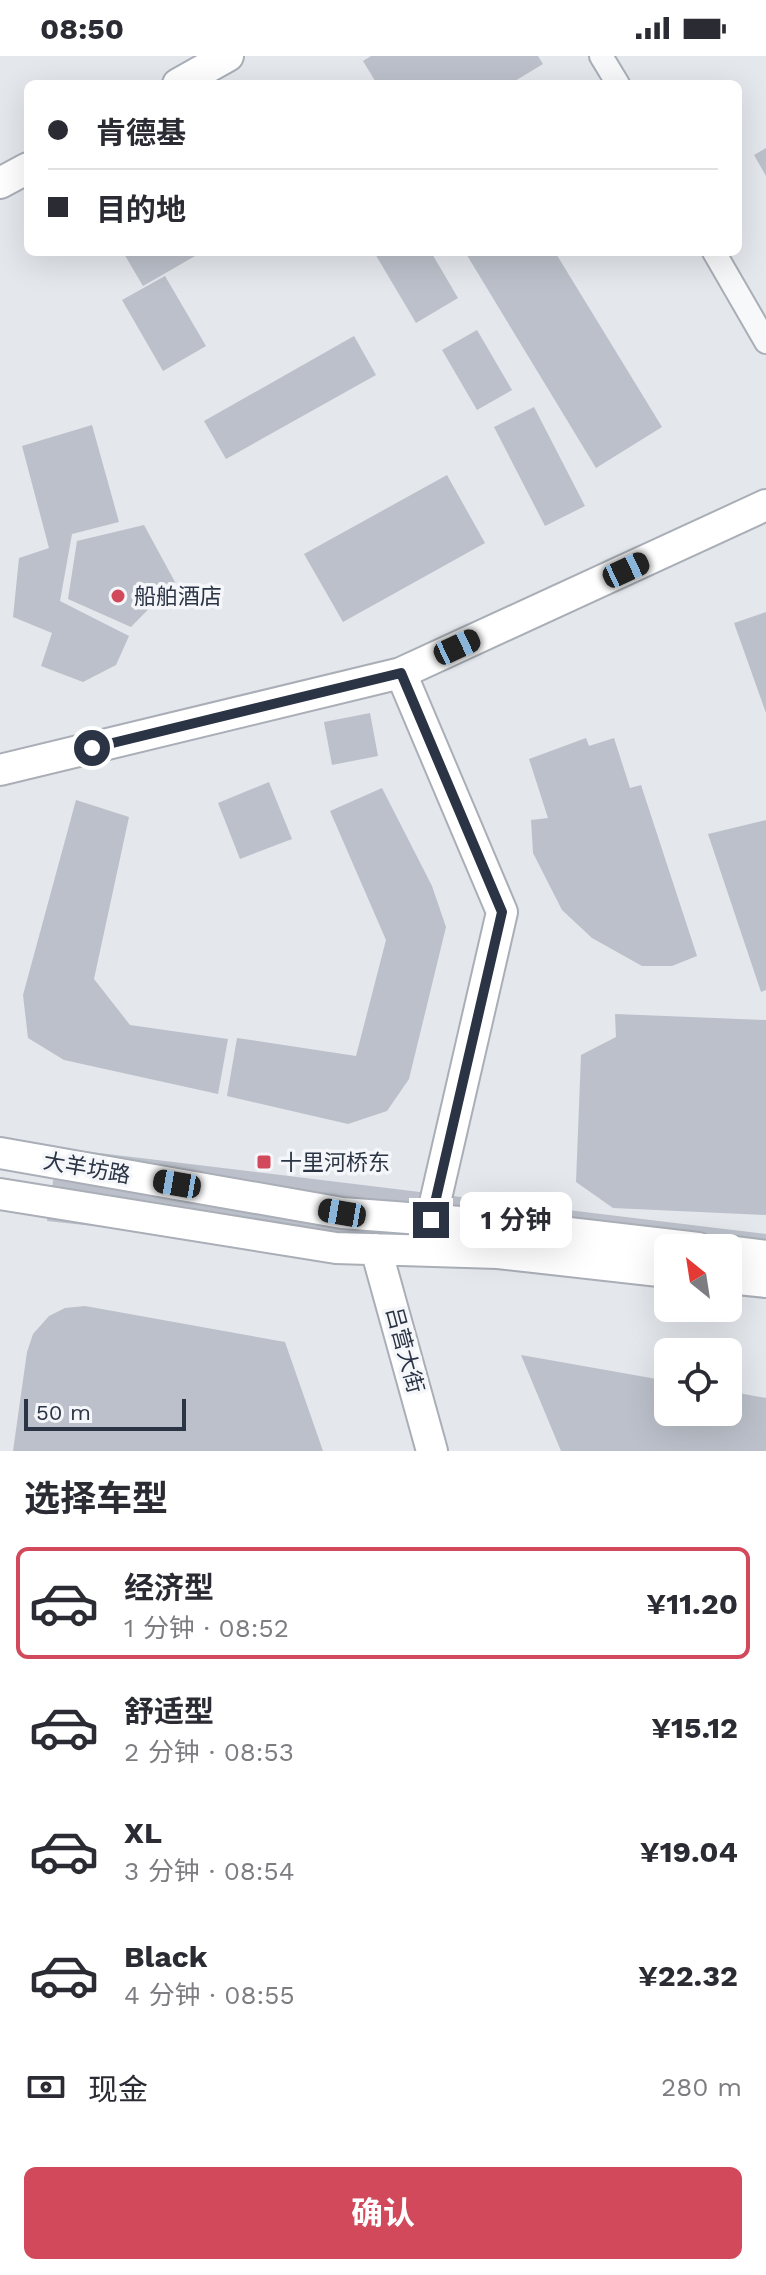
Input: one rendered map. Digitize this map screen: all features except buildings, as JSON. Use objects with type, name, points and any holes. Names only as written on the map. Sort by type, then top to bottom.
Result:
[{"type":"street","points":[[185,80],[228,56]]},
{"type":"street","points":[[601,56],[616,80]]},
{"type":"street","points":[[0,183],[24,170]]},
{"type":"street","points":[[716,256],[766,342]]},
{"type":"street","points":[[0,770],[401,673],[766,505]]},
{"type":"street","points":[[401,673],[502,912],[431,1220]]},
{"type":"street","name":"大羊坊路","points":[[0,1153],[342,1213],[654,1243]]},
{"type":"street","name":"大羊坊路","points":[[0,1194],[336,1248],[498,1253],[654,1270]]},
{"type":"street","name":"吕营大街","points":[[376,1249],[432,1451]]},
{"type":"street","points":[[742,1253],[766,1256]]},
{"type":"street","points":[[742,1279],[766,1282]]},
{"type":"place","name":"船舶酒店","points":[[118,596]]},
{"type":"place","name":"十里河桥东","points":[[264,1162]]},
{"type":"route","points":[[92,748],[401,673],[502,912],[431,1220]]}]
